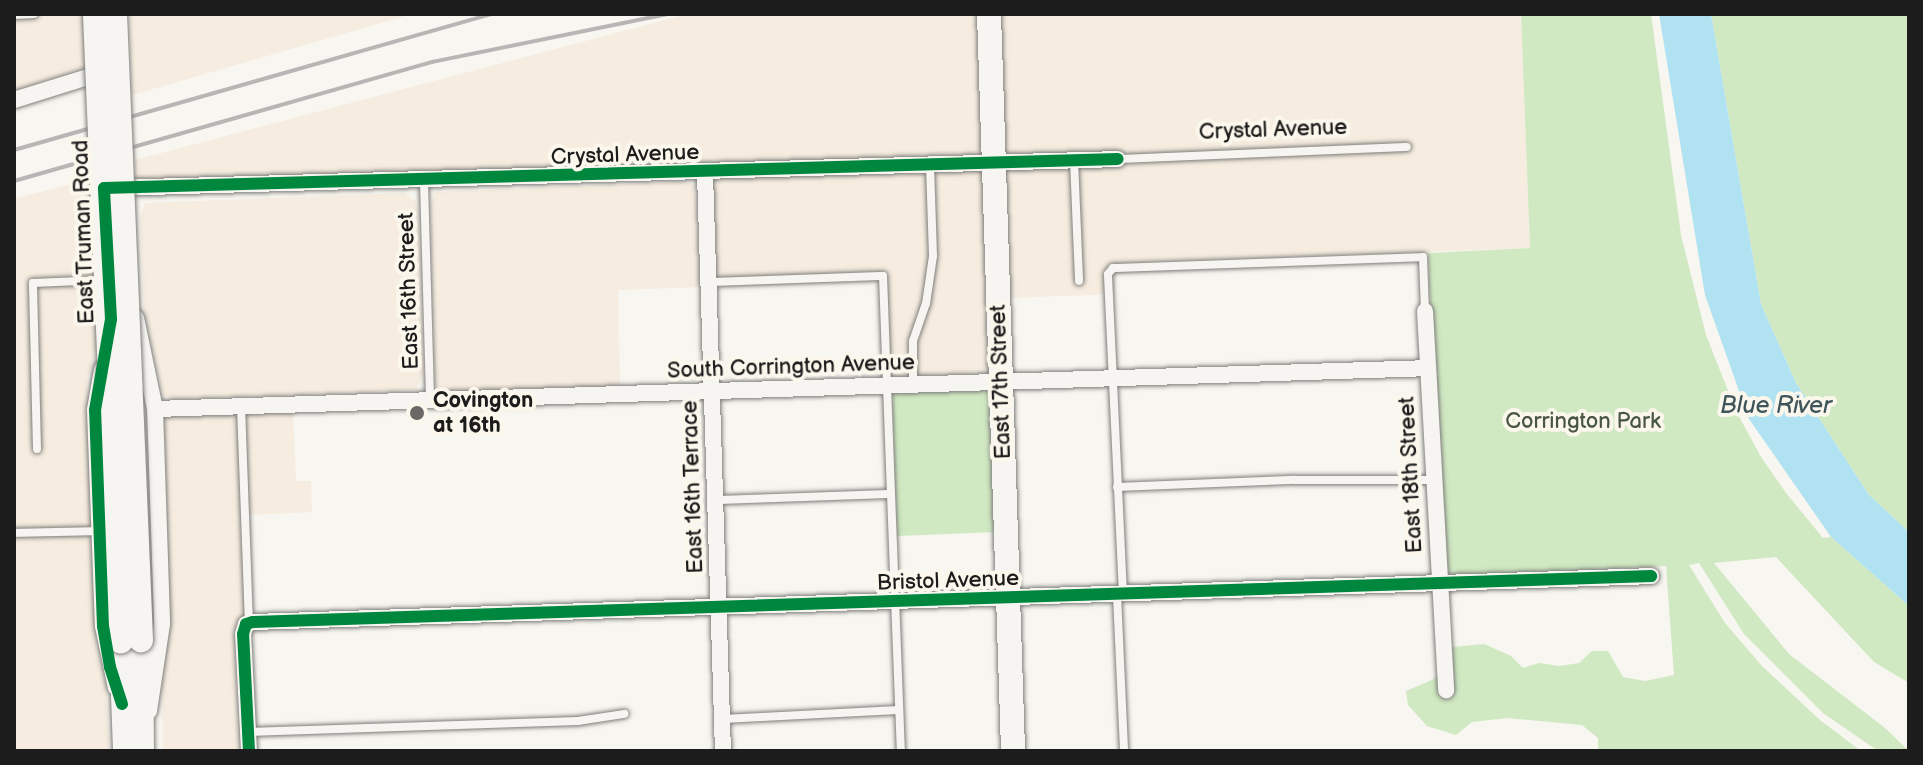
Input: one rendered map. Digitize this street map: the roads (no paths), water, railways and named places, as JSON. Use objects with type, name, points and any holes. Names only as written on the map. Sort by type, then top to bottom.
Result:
[{"type":"main road","name":"East Truman Road","points":[[95,14],[131,641],[143,743]]},
{"type":"main road","name":"East Truman Road","points":[[113,14],[131,641],[122,704],[125,751]]},
{"type":"main road","name":"East 17th Street","points":[[989,14],[1013,751]]},
{"type":"street","points":[[14,100],[88,77],[106,66],[111,50],[113,14]]},
{"type":"street","name":"Crystal Avenue","points":[[109,280],[104,188],[424,182],[1118,159]]},
{"type":"street","name":"East 16th Terrace","points":[[705,173],[723,751]]},
{"type":"street","points":[[133,188],[136,316],[155,409],[162,624],[143,743]]},
{"type":"street","points":[[109,280],[111,319],[95,410],[103,626],[110,667],[122,704]]},
{"type":"street","name":"East 18th Street","points":[[1425,311],[1446,690]]},
{"type":"street","name":"South Corrington Avenue","points":[[155,409],[1428,368]]},
{"type":"street","name":"Bristol Avenue","points":[[247,623],[1651,576]]},
{"type":"street","points":[[247,623],[249,751]]},
{"type":"lane","points":[[14,15],[34,14]]},
{"type":"lane","name":"Crystal Avenue","points":[[1118,159],[1407,147]]},
{"type":"lane","points":[[1074,160],[1079,281]]},
{"type":"lane","points":[[913,384],[913,341],[926,304],[933,256],[930,166]]},
{"type":"lane","name":"East 16th Street","points":[[424,182],[430,399]]},
{"type":"lane","name":"East 18th Street","points":[[1112,377],[1108,274],[1113,268],[1423,257],[1425,311]]},
{"type":"lane","points":[[709,282],[883,276],[901,751]]},
{"type":"lane","points":[[37,449],[33,283],[109,280]]},
{"type":"lane","points":[[1112,377],[1124,751]]},
{"type":"lane","points":[[241,406],[247,623]]},
{"type":"lane","points":[[1117,487],[1295,480],[1434,480]]},
{"type":"lane","points":[[716,500],[891,494]]},
{"type":"lane","points":[[14,533],[99,531]]},
{"type":"lane","points":[[722,719],[899,710]]},
{"type":"lane","points":[[248,732],[578,721],[624,714]]},
{"type":"water","name":"Blue River","points":[[1659,14],[1711,14],[1761,304],[1796,383],[1869,495],[1909,532],[1909,606],[1831,537],[1749,419],[1705,295]]},
{"type":"railway","points":[[14,150],[490,14]]},
{"type":"railway","points":[[14,181],[432,62],[668,14]]},
{"type":"place","name":"Covington at 16th","points":[[417,413]]},
{"type":"park label","name":"Corrington Park","points":[[1583,422]]}]
